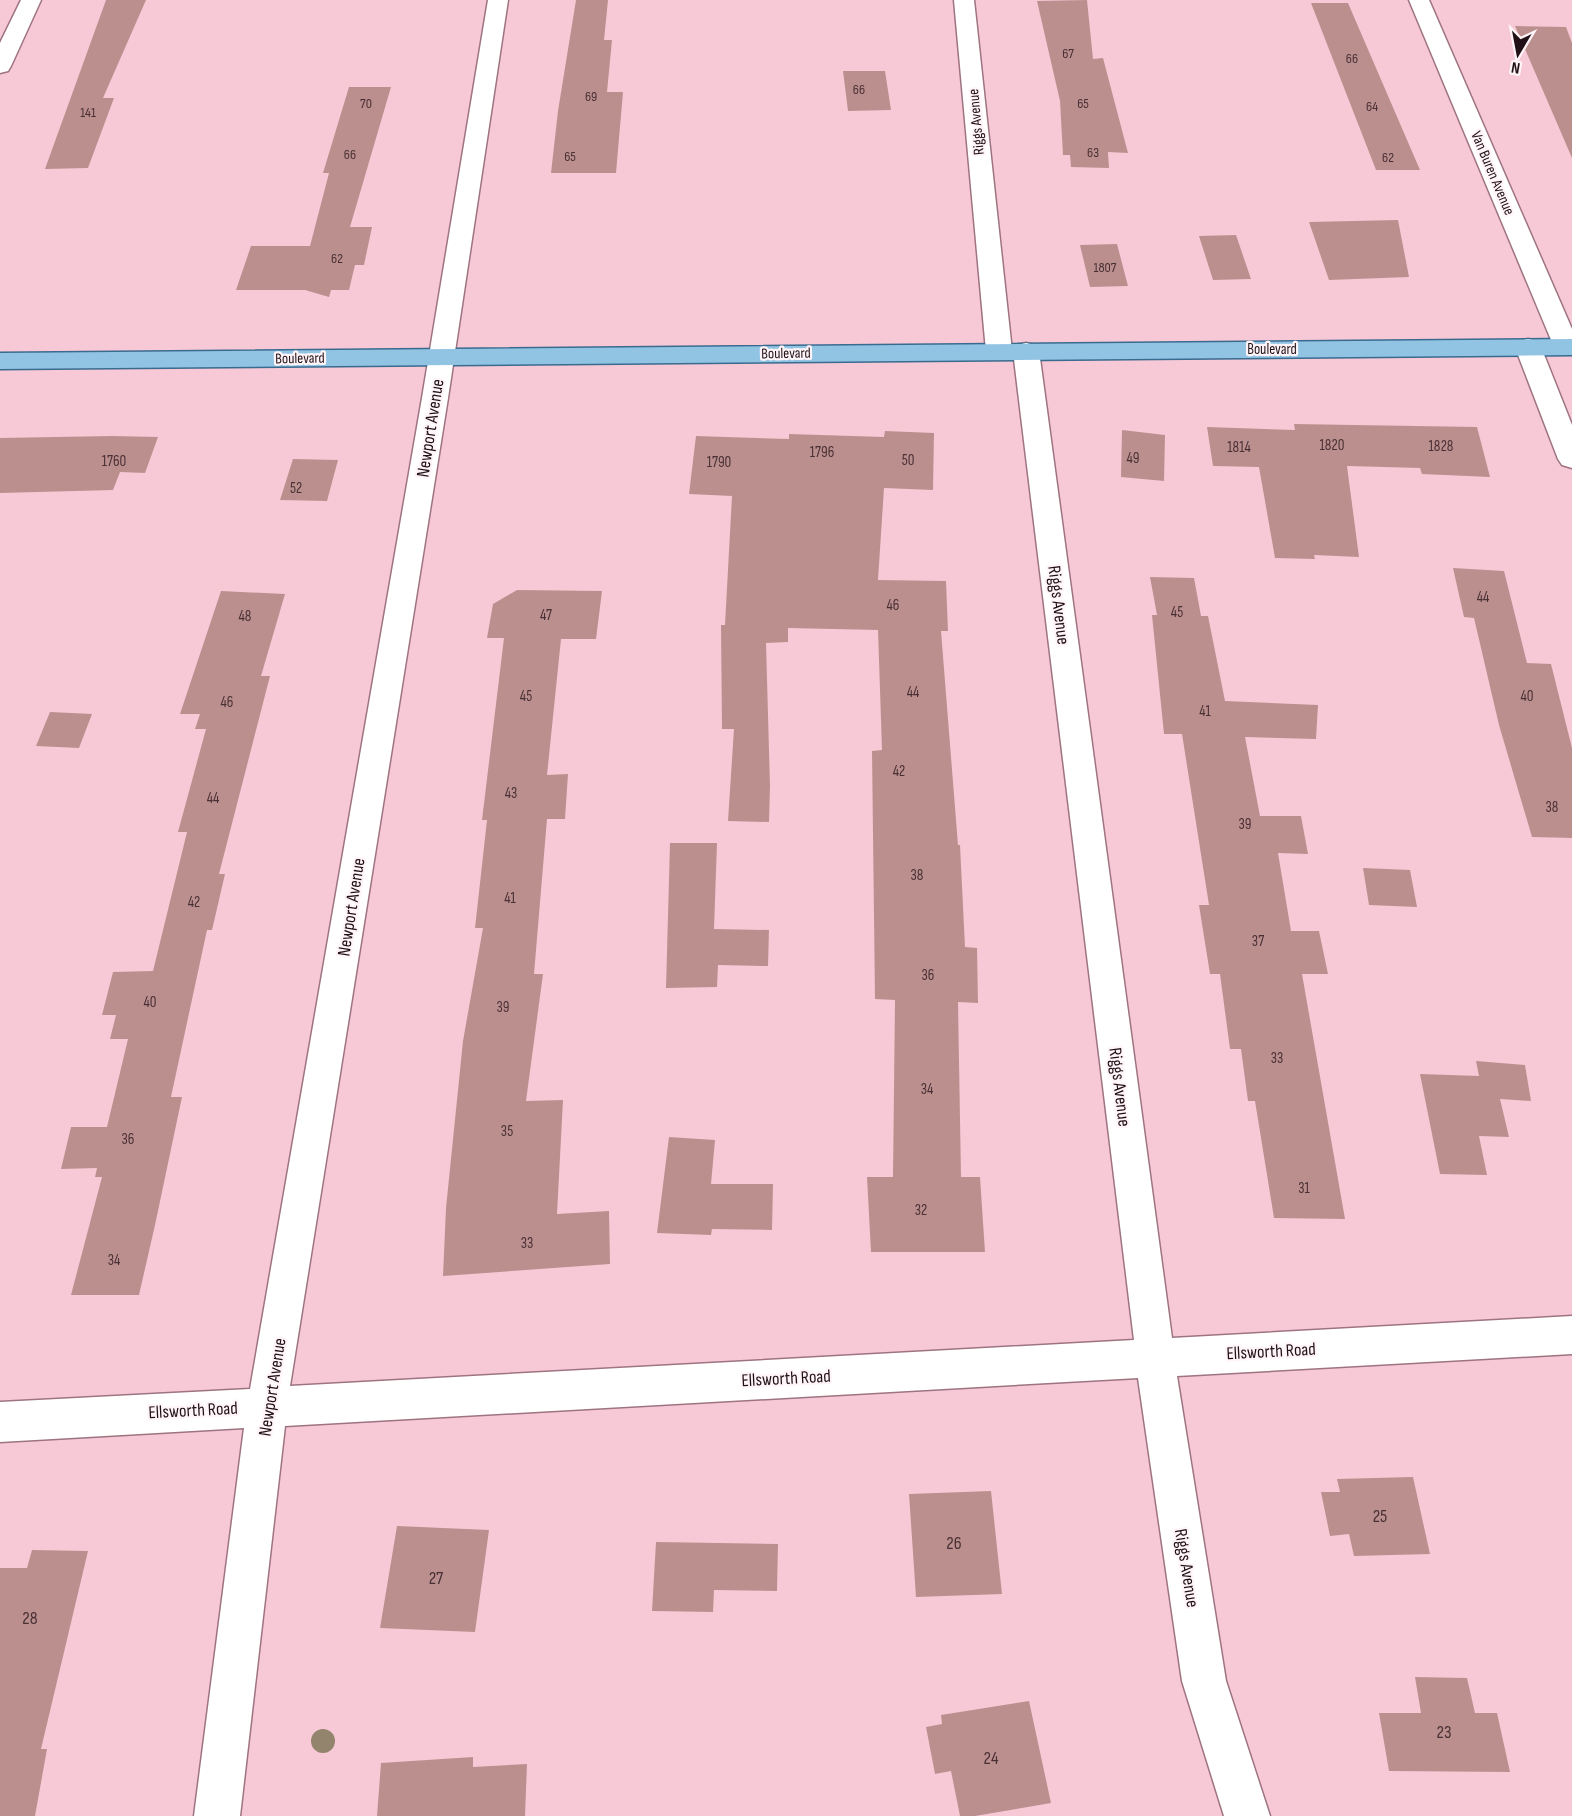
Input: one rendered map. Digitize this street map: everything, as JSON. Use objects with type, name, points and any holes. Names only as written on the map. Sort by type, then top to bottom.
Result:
[{"type":"main road","name":"Boulevard","points":[[0,361],[1570,347]]},
{"type":"street","points":[[0,66],[31,0]]},
{"type":"street","name":"Newport Avenue","points":[[217,1816],[267,1406],[442,357],[498,0]]},
{"type":"street","name":"Riggs Avenue","points":[[964,0],[1155,1358],[1204,1681],[1247,1816]]},
{"type":"street","name":"Van Buren Avenue","points":[[1419,0],[1570,347]]},
{"type":"street","points":[[1528,347],[1572,459]]},
{"type":"street","name":"Ellsworth Road","points":[[0,1422],[1572,1335]]},
{"type":"building","points":[[106,0],[146,0],[103,98],[114,98],[88,168],[45,169]]},
{"type":"building","points":[[576,0],[608,0],[604,40],[612,40],[607,92],[623,92],[616,173],[551,173],[558,111]]},
{"type":"building","points":[[1087,0],[1093,59],[1103,58],[1128,153],[1108,152],[1109,168],[1071,167],[1070,155],[1063,155],[1060,101],[1037,1]]},
{"type":"building","points":[[1311,3],[1348,3],[1420,170],[1376,170]]},
{"type":"building","points":[[1515,26],[1566,27],[1572,43],[1572,158]]},
{"type":"building","points":[[843,71],[885,71],[891,110],[848,111]]},
{"type":"building","points":[[349,87],[391,87],[350,227],[372,227],[364,265],[355,265],[349,290],[331,290],[329,297],[305,290],[236,290],[251,246],[310,246],[329,173],[323,173]]},
{"type":"building","points":[[1398,220],[1409,277],[1329,280],[1309,222]]},
{"type":"building","points":[[1236,235],[1251,279],[1213,280],[1199,236]]},
{"type":"building","points":[[1117,244],[1128,286],[1090,287],[1080,245]]},
{"type":"building","points":[[1294,424],[1477,427],[1490,477],[1422,474],[1420,468],[1347,466],[1359,557],[1314,555],[1315,559],[1275,558],[1259,467],[1213,466],[1207,427],[1295,430]]},
{"type":"building","points":[[1122,430],[1165,435],[1164,481],[1121,477]]},
{"type":"building","points":[[885,431],[934,433],[933,490],[884,488],[878,580],[946,581],[948,631],[941,631],[958,845],[960,845],[965,947],[977,948],[978,1003],[958,1002],[961,1177],[980,1177],[985,1252],[871,1252],[867,1177],[893,1177],[895,1000],[875,999],[872,751],[882,750],[878,630],[788,628],[788,642],[766,643],[769,822],[728,821],[734,729],[722,729],[721,625],[725,625],[732,496],[689,494],[696,436],[789,439],[789,434],[884,437]]},
{"type":"building","points":[[158,437],[145,473],[120,472],[113,490],[0,493],[0,438]]},
{"type":"building","points":[[293,459],[338,460],[327,501],[280,500]]},
{"type":"building","points":[[1453,568],[1504,571],[1527,663],[1551,664],[1572,748],[1572,838],[1532,837],[1499,725],[1474,618],[1464,617]]},
{"type":"building","points":[[1150,577],[1194,578],[1201,616],[1208,616],[1225,701],[1318,705],[1316,739],[1245,737],[1260,816],[1301,816],[1308,854],[1278,853],[1291,931],[1319,931],[1328,974],[1302,974],[1345,1219],[1274,1218],[1255,1101],[1248,1101],[1241,1049],[1230,1049],[1220,974],[1210,974],[1199,905],[1209,905],[1182,734],[1164,734],[1152,615],[1157,615]]},
{"type":"building","points":[[517,590],[602,591],[596,639],[561,639],[547,775],[568,774],[565,819],[547,819],[534,974],[543,974],[526,1101],[563,1100],[557,1214],[609,1211],[610,1264],[443,1276],[446,1208],[463,1041],[483,928],[475,928],[487,820],[482,820],[504,638],[487,638],[493,604]]},
{"type":"building","points":[[221,591],[285,594],[261,676],[270,676],[219,874],[225,874],[212,930],[207,930],[171,1097],[182,1097],[155,1225],[139,1295],[71,1295],[102,1177],[95,1177],[97,1168],[61,1169],[71,1127],[107,1127],[128,1039],[110,1039],[116,1015],[102,1015],[113,972],[153,971],[187,832],[178,832],[206,729],[195,729],[200,714],[180,714]]},
{"type":"building","points":[[50,712],[92,714],[79,748],[36,746]]},
{"type":"building","points":[[670,843],[717,843],[714,929],[769,930],[768,966],[718,965],[717,987],[666,988]]},
{"type":"building","points":[[1363,868],[1410,870],[1417,907],[1369,905]]},
{"type":"building","points":[[1476,1061],[1525,1065],[1531,1101],[1500,1099],[1509,1137],[1479,1136],[1487,1175],[1440,1174],[1420,1074],[1479,1076]]},
{"type":"building","points":[[669,1137],[715,1140],[711,1184],[773,1184],[772,1230],[712,1229],[711,1235],[657,1233]]},
{"type":"building","points":[[1413,1477],[1430,1554],[1354,1556],[1349,1534],[1330,1536],[1321,1492],[1340,1492],[1337,1479]]},
{"type":"building","points":[[991,1491],[1002,1594],[916,1597],[909,1494]]},
{"type":"building","points":[[397,1526],[489,1530],[475,1632],[380,1628]]},
{"type":"building","points":[[656,1542],[778,1544],[777,1591],[714,1590],[713,1612],[652,1611]]},
{"type":"building","points":[[32,1550],[88,1551],[41,1749],[47,1749],[35,1816],[0,1816],[0,1568],[27,1568]]},
{"type":"building","points":[[1415,1677],[1467,1678],[1475,1713],[1497,1713],[1510,1772],[1389,1771],[1379,1713],[1421,1713]]},
{"type":"building","points":[[1029,1701],[1051,1803],[975,1816],[960,1816],[951,1771],[935,1774],[926,1727],[942,1724],[941,1715]]},
{"type":"building","points":[[473,1757],[473,1767],[527,1764],[525,1816],[377,1816],[381,1763]]}]
